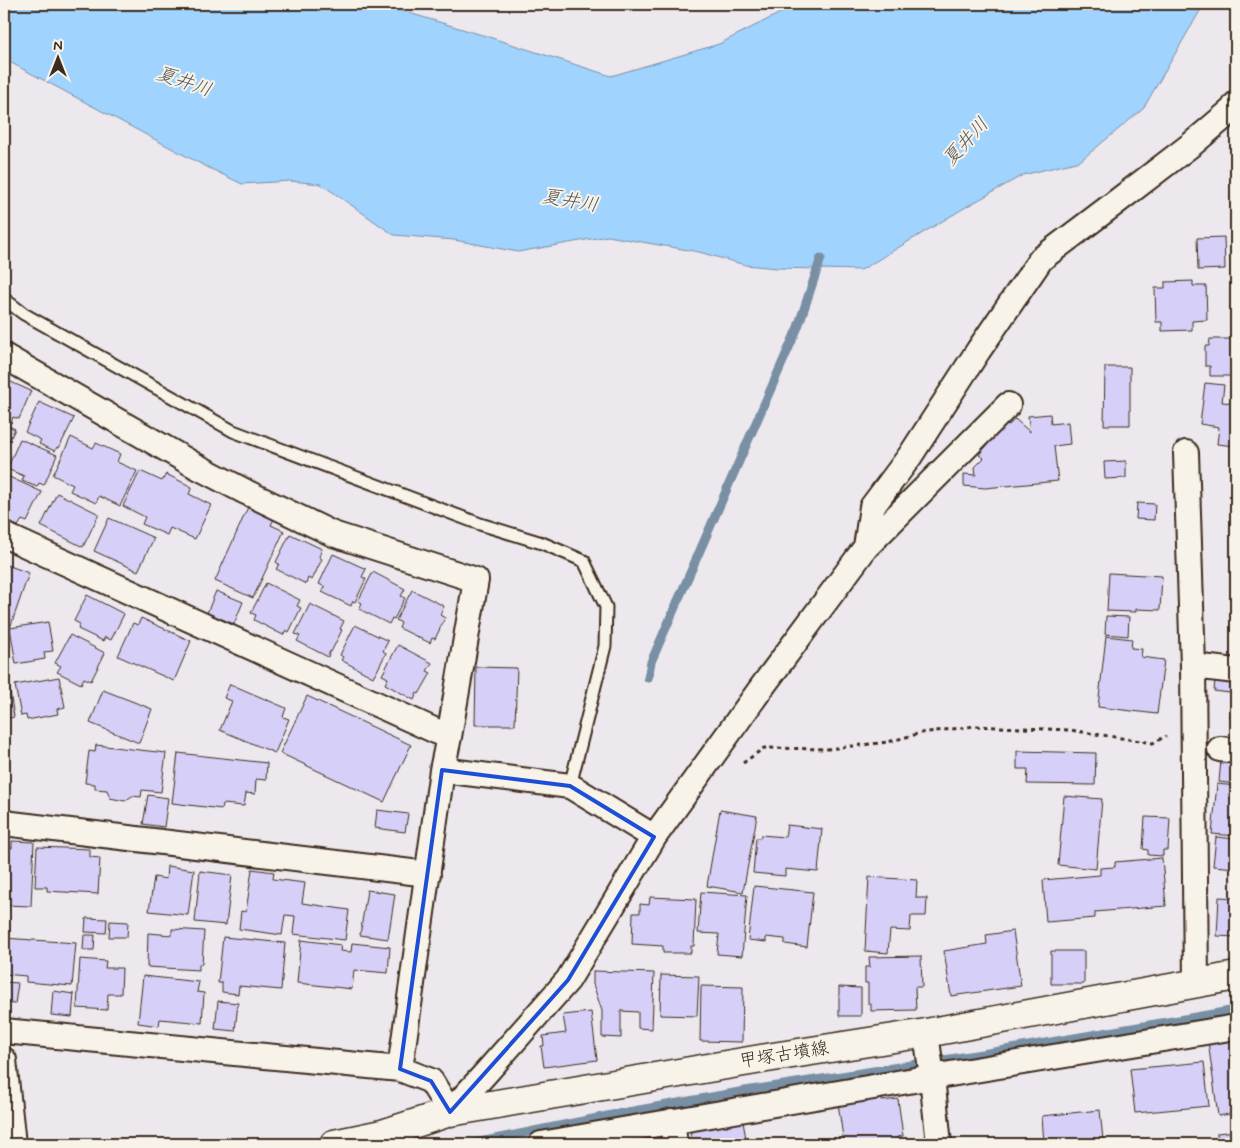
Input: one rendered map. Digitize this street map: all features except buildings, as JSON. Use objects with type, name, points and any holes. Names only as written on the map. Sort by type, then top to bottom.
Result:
[{"type":"main road","name":"甲塚古墳線","points":[[334,1144],[383,1139],[450,1112],[773,1057],[927,1039],[1236,976]]},
{"type":"street","points":[[866,547],[872,508],[910,456],[978,351],[1041,259],[1192,144],[1232,110],[1236,104]]},
{"type":"street","points":[[4,356],[196,466],[333,534],[476,580],[442,770],[400,1069]]},
{"type":"street","points":[[4,1031],[400,1069],[431,1081],[450,1112],[568,980],[654,837],[866,547],[1008,405]]},
{"type":"street","points":[[1186,453],[1193,666],[1196,983]]},
{"type":"street","points":[[4,535],[449,737]]},
{"type":"street","points":[[1193,666],[1236,671]]},
{"type":"street","points":[[442,770],[570,786],[654,837]]},
{"type":"street","points":[[4,823],[428,874]]},
{"type":"street","points":[[541,1144],[674,1133],[932,1073],[1236,1027]]},
{"type":"street","points":[[927,1039],[939,1144]]},
{"type":"street","points":[[4,1060],[13,1144]]},
{"type":"lane","points":[[4,299],[24,314],[233,431],[480,524],[542,543],[584,561],[606,607],[605,646],[570,786]]},
{"type":"path","points":[[741,764],[764,748],[835,748],[888,742],[921,732],[975,726],[1070,730],[1153,743],[1166,736]]},
{"type":"highlighted area","points":[[442,770],[570,786],[654,837],[568,980],[450,1112],[431,1081],[400,1069]]},
{"type":"water","name":"夏井川","points":[[4,4],[379,4],[611,76],[719,44],[798,4],[1204,4],[1143,109],[1080,161],[1023,175],[861,270],[777,268],[745,265],[699,252],[608,236],[518,252],[454,240],[394,235],[321,184],[290,181],[242,184],[4,59]]},
{"type":"waterway","points":[[648,678],[651,662],[798,327],[821,258]]},
{"type":"waterway","points":[[470,1144],[617,1114],[745,1091],[982,1054],[1236,1010]]}]
